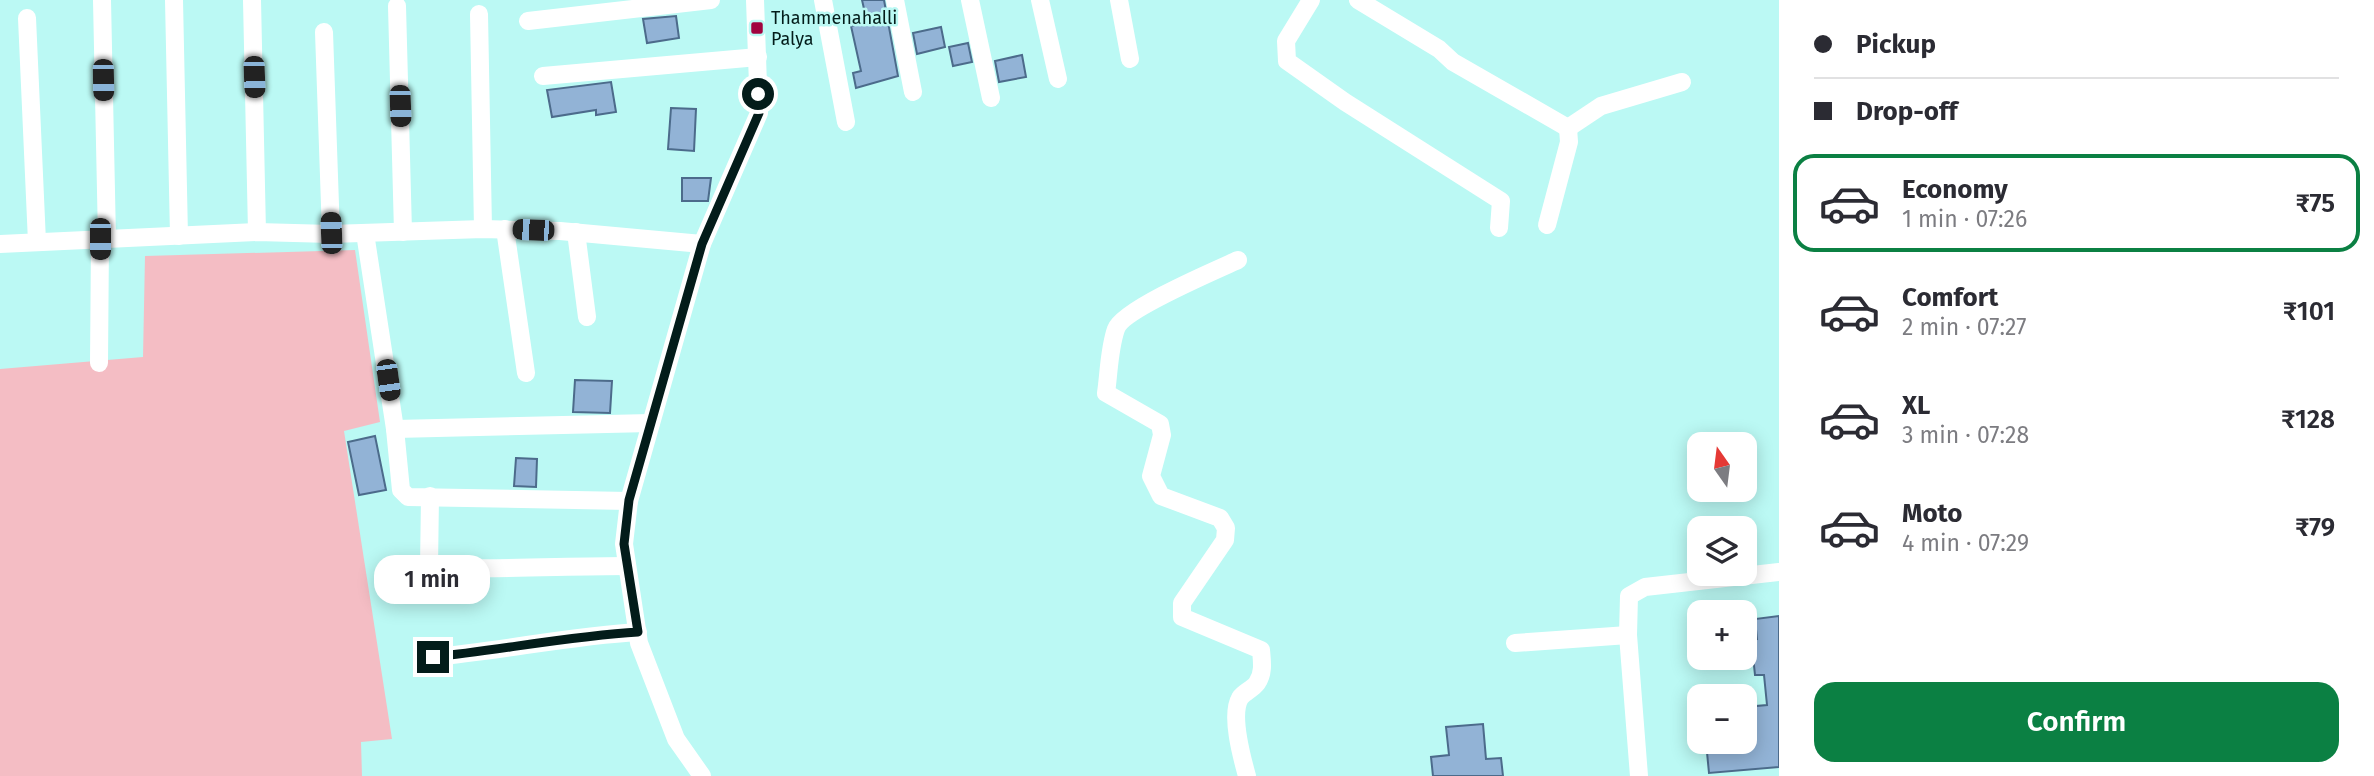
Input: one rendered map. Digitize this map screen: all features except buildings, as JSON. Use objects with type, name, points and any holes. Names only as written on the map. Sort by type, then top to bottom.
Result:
[{"type":"street","points":[[99,363],[103,239],[102,0]]},
{"type":"street","points":[[174,0],[179,236]]},
{"type":"street","points":[[252,0],[257,232]]},
{"type":"street","points":[[528,21],[711,0]]},
{"type":"street","points":[[702,776],[676,739],[638,632],[624,544],[629,500],[702,244],[759,113],[755,0]]},
{"type":"street","points":[[823,0],[846,122]]},
{"type":"street","points":[[895,0],[913,92]]},
{"type":"street","points":[[970,0],[991,98]]},
{"type":"street","points":[[1040,0],[1058,79]]},
{"type":"street","points":[[1119,0],[1130,59]]},
{"type":"street","points":[[1311,0],[1286,41],[1287,61],[1345,102],[1501,201],[1499,228]]},
{"type":"street","points":[[1358,0],[1439,48],[1453,62],[1568,128]]},
{"type":"street","points":[[397,6],[403,232]]},
{"type":"street","points":[[479,14],[483,229]]},
{"type":"street","points":[[27,18],[37,242]]},
{"type":"street","points":[[324,32],[331,233]]},
{"type":"street","points":[[543,76],[758,57]]},
{"type":"street","points":[[1568,128],[1601,106],[1682,82]]},
{"type":"street","points":[[1547,225],[1569,142],[1568,128]]},
{"type":"street","points":[[0,244],[257,232],[365,233],[505,229],[576,232],[702,244]]},
{"type":"street","points":[[505,229],[526,373]]},
{"type":"street","points":[[576,232],[587,317]]},
{"type":"street","points":[[365,233],[395,429],[401,490],[408,497],[629,500]]},
{"type":"street","points":[[1238,260],[1170,292],[1125,317],[1116,326],[1106,394],[1160,424],[1162,435],[1151,476],[1161,496],[1220,519],[1226,528],[1225,540],[1182,603],[1182,617],[1261,650],[1263,666],[1257,683],[1240,699],[1237,712],[1241,754],[1247,776]]},
{"type":"street","points":[[395,429],[651,424]]},
{"type":"street","points":[[430,496],[421,566],[483,570],[525,566],[627,566]]},
{"type":"street","points":[[1639,776],[1628,635],[1629,596],[1645,587],[1779,572]]},
{"type":"street","points":[[433,657],[507,649],[582,635],[638,632]]},
{"type":"street","points":[[1516,643],[1628,635]]},
{"type":"shaded area","points":[[355,250],[380,422],[344,431],[392,739],[361,742],[362,776],[0,776],[0,369],[143,357],[145,256]]},
{"type":"place","name":"Thammenahalli Palya","points":[[757,28]]},
{"type":"route","points":[[433,657],[507,649],[582,635],[638,632],[624,544],[629,500],[702,244],[759,113],[758,94]]}]
